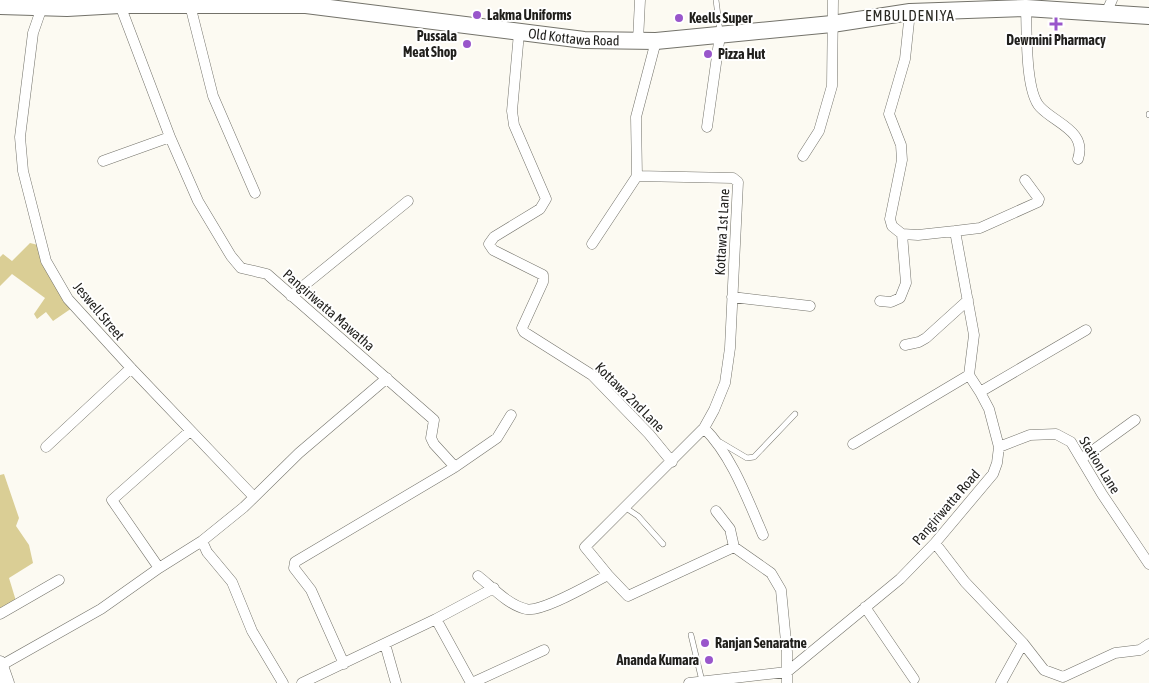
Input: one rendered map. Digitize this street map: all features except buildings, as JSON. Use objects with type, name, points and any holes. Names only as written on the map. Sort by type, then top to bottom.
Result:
[{"type":"main road","name":"Old Kottawa Road","points":[[0,6],[306,3],[519,33],[584,40],[638,41],[656,41],[832,24],[918,8],[1086,6],[1109,7],[1149,16]]},
{"type":"main road","points":[[1,664],[7,683]]},
{"type":"street","points":[[638,41],[640,0]]},
{"type":"street","points":[[803,156],[820,131],[832,86],[833,0]]},
{"type":"street","name":"Pangiriwatta Mawatha","points":[[120,4],[170,137],[198,201],[231,256],[241,268],[267,274],[434,420],[430,438],[455,467]]},
{"type":"street","points":[[190,5],[213,96],[255,193]]},
{"type":"street","name":"Jeswell Street","points":[[42,7],[33,33],[20,137],[23,172],[46,261],[68,299],[254,497]]},
{"type":"street","points":[[918,8],[890,114],[901,145],[902,160],[890,219],[892,226],[902,234],[918,235],[980,228],[1038,202],[1039,199],[1026,180]]},
{"type":"street","points":[[1026,8],[1030,87],[1040,107],[1067,127],[1080,143],[1078,159]]},
{"type":"street","name":"Kottawa 2nd Lane","points":[[519,33],[512,111],[514,125],[546,199],[540,209],[494,237],[489,244],[493,250],[542,275],[543,282],[522,328],[524,332],[592,375],[649,434],[672,462]]},
{"type":"street","points":[[707,126],[720,35]]},
{"type":"street","points":[[592,244],[637,176],[636,117],[656,41]]},
{"type":"street","points":[[103,161],[170,137]]},
{"type":"street","name":"Kottawa 1st Lane","points":[[608,575],[585,547],[704,428],[725,384],[730,348],[738,182],[733,178],[637,176]]},
{"type":"street","points":[[291,296],[408,201]]},
{"type":"street","points":[[853,444],[969,375],[974,335],[955,232]]},
{"type":"street","points":[[880,301],[891,302],[900,298],[906,283],[902,234]]},
{"type":"street","points":[[732,298],[810,306]]},
{"type":"street","points":[[905,345],[920,342],[926,338],[968,300]]},
{"type":"street","points":[[980,392],[1086,330]]},
{"type":"street","points":[[46,447],[131,368]]},
{"type":"street","name":"Pangiriwatta Road","points":[[787,678],[900,579],[935,543],[993,474],[998,463],[999,447],[989,409],[969,375]]},
{"type":"street","points":[[1,664],[101,609],[159,568],[202,541],[244,507],[299,454],[387,378]]},
{"type":"street","points":[[344,664],[311,590],[294,568],[295,562],[455,467],[497,438],[511,415]]},
{"type":"street","points":[[1081,459],[1135,420]]},
{"type":"street","points":[[704,428],[717,441],[763,535]]},
{"type":"street","points":[[159,568],[112,500],[190,431]]},
{"type":"street","name":"Station Lane","points":[[999,447],[1030,435],[1056,434],[1071,442],[1102,494],[1149,564]]},
{"type":"street","points":[[689,683],[787,678],[787,652],[781,590],[771,573],[734,547],[730,529],[716,511]]},
{"type":"street","points":[[202,541],[207,552],[232,582],[252,631],[283,683]]},
{"type":"street","points":[[935,543],[965,582],[1023,643],[1044,670],[1063,677],[1116,654],[1140,650],[1149,644]]},
{"type":"street","points":[[478,576],[513,603],[526,609],[540,609],[608,575],[628,596],[734,547]]},
{"type":"street","points":[[0,614],[59,580]]},
{"type":"street","points":[[302,683],[436,619],[494,588]]},
{"type":"street","points":[[865,608],[914,679]]},
{"type":"street","points":[[436,619],[468,682],[474,682],[544,650]]},
{"type":"street","points":[[1001,683],[1023,643]]},
{"type":"street","points":[[385,644],[396,683]]},
{"type":"lane","points":[[716,0],[720,35]]},
{"type":"lane","points":[[717,441],[747,458],[754,457],[795,414]]},
{"type":"lane","points":[[626,508],[638,516],[664,544]]},
{"type":"lane","points":[[691,635],[702,681]]},
{"type":"shaded area","points":[[30,243],[38,245],[72,308],[53,321],[46,312],[37,319],[34,314],[45,298],[12,274],[0,286],[0,257],[3,254],[12,261]]},
{"type":"shaded area","points":[[4,474],[19,518],[16,526],[29,545],[33,563],[9,578],[16,601],[0,609],[0,475]]},
{"type":"place","name":"Lakma Uniforms","points":[[477,15]]},
{"type":"place","name":"Keells Super","points":[[679,18]]},
{"type":"place","name":"Dewmini Pharmacy","points":[[1056,24]]},
{"type":"place","name":"Pussala Meat Shop","points":[[467,44]]},
{"type":"place","name":"Pizza Hut","points":[[708,54]]},
{"type":"place","name":"Ranjan Senaratne","points":[[705,643]]},
{"type":"place","name":"Ananda Kumara","points":[[709,660]]},
{"type":"district","name":"EMBULDENIYA","points":[[910,16]]}]
